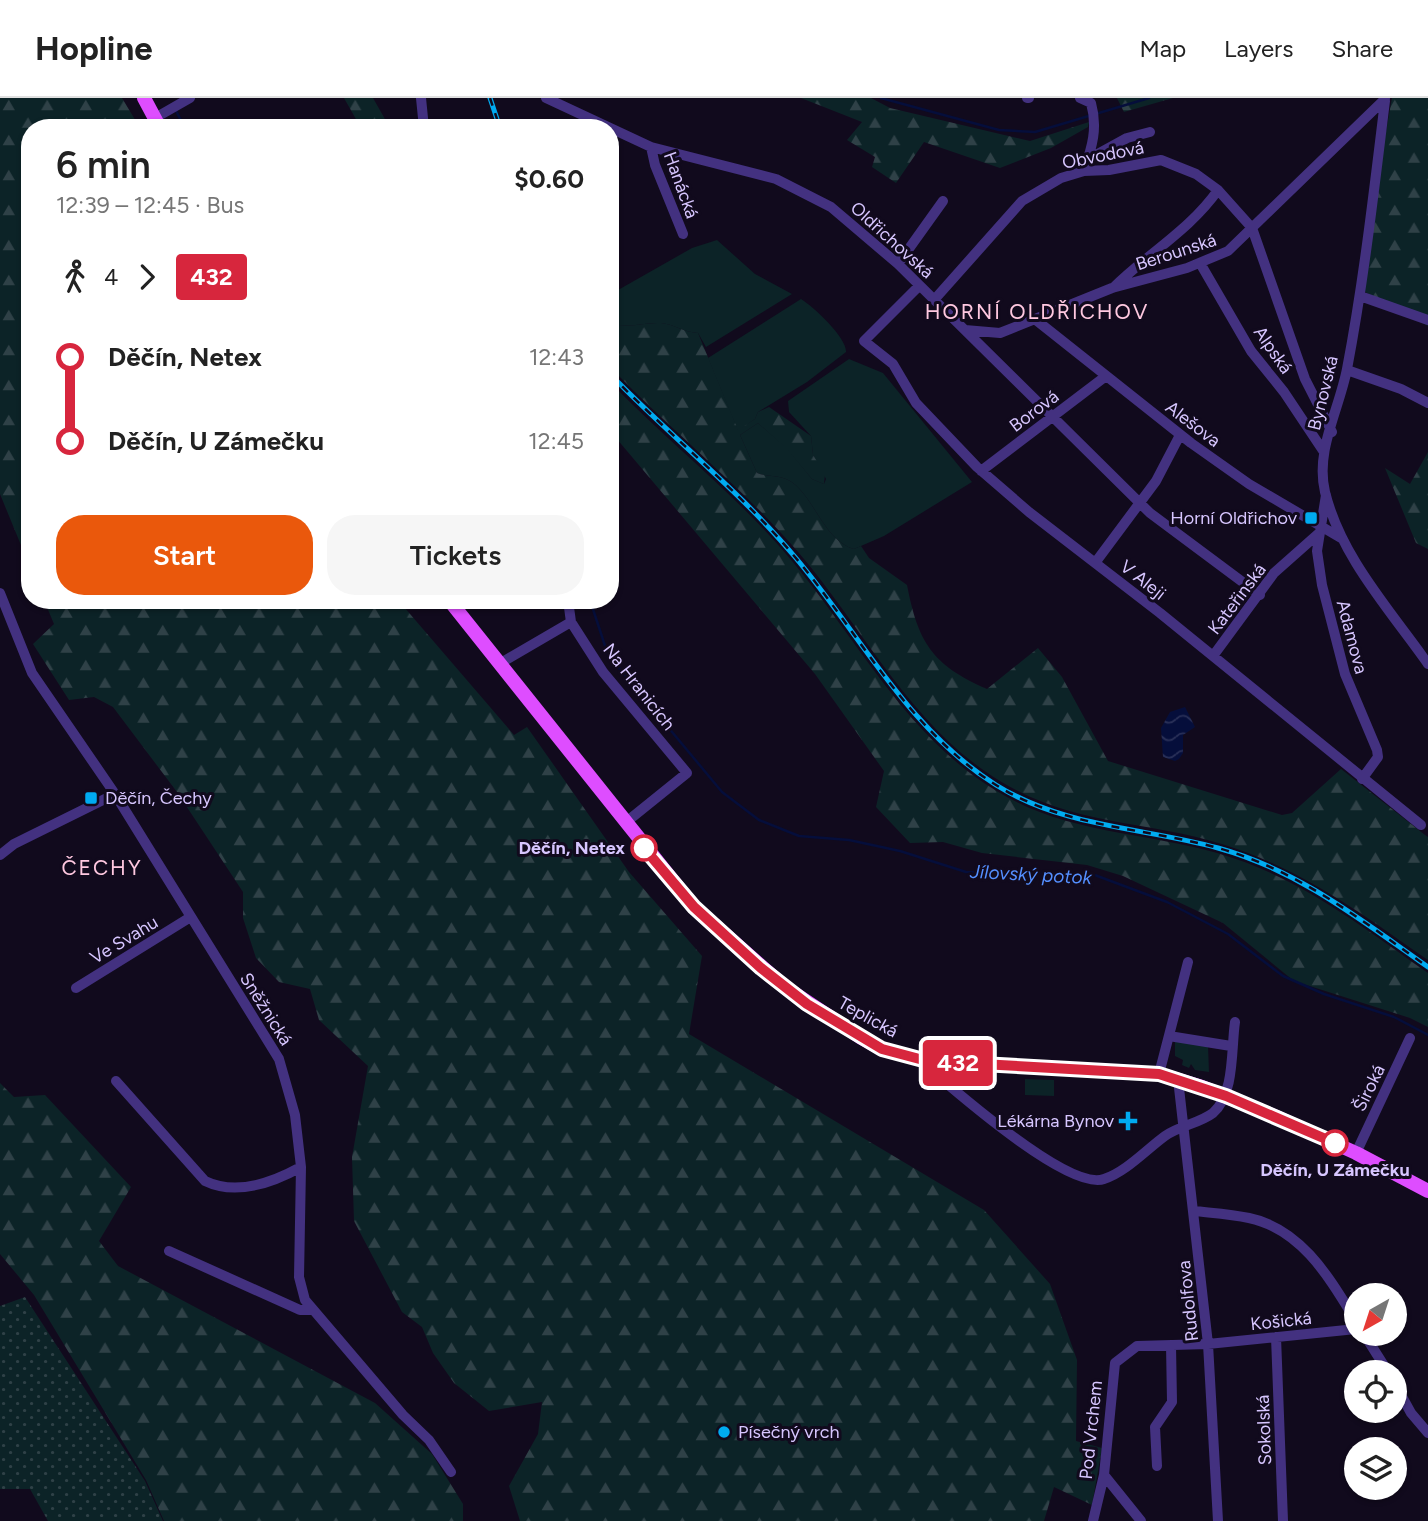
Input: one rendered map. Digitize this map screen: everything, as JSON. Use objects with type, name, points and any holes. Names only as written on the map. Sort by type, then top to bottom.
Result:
[{"type":"main road","points":[[144,98],[158,119]]},
{"type":"main road","name":"Teplická","points":[[456,609],[694,907],[785,987],[882,1049],[927,1061],[1159,1074],[1226,1096],[1356,1153],[1427,1189]]},
{"type":"street","points":[[160,119],[190,98]]},
{"type":"street","points":[[421,98],[424,119]]},
{"type":"street","name":"Oldřichovská","points":[[546,98],[591,119]]},
{"type":"street","points":[[1080,98],[1091,103],[1094,115],[1095,137],[1084,171]]},
{"type":"street","name":"Berounská","points":[[965,330],[1000,332],[1112,288],[1200,263],[1228,251],[1385,99]]},
{"type":"street","name":"Bynovská","points":[[1385,99],[1360,296],[1347,370],[1321,466],[1326,494],[1341,538],[1428,664]]},
{"type":"street","name":"Oldřichovská","points":[[619,132],[651,147],[757,173],[794,187],[843,216],[898,264],[1139,502],[1260,595]]},
{"type":"street","points":[[1087,160],[1127,138],[1150,132]]},
{"type":"street","name":"Hanácká","points":[[651,147],[655,165],[683,234]]},
{"type":"street","name":"Obvodová","points":[[934,300],[1022,201],[1061,178],[1084,171],[1108,170],[1161,160],[1196,174],[1218,190],[1252,228],[1305,379],[1332,432]]},
{"type":"street","points":[[1112,288],[1135,266],[1200,215],[1218,190]]},
{"type":"street","points":[[898,264],[943,201]]},
{"type":"street","name":"Alpská","points":[[1200,263],[1251,351],[1284,392],[1324,452]]},
{"type":"street","name":"V Aleji","points":[[919,286],[864,341],[893,364],[916,403],[982,471],[1029,512],[1213,656],[1421,825]]},
{"type":"street","points":[[1360,296],[1428,320]]},
{"type":"street","name":"Alešova","points":[[1036,320],[1180,435],[1318,530],[1341,538]]},
{"type":"street","points":[[1347,370],[1401,389],[1428,403]]},
{"type":"street","name":"Borová","points":[[982,471],[1105,376]]},
{"type":"street","points":[[1095,563],[1156,481],[1180,435]]},
{"type":"street","name":"Adamova","points":[[1326,494],[1318,530],[1321,574],[1337,649],[1378,757],[1362,779]]},
{"type":"street","name":"Kateřinská","points":[[1213,656],[1274,573],[1318,530]]},
{"type":"street","name":"Sněžnická","points":[[0,593],[32,673],[115,794],[189,918],[279,1059],[295,1115],[301,1167],[299,1277],[311,1310],[403,1415],[429,1440],[451,1472]]},
{"type":"street","points":[[499,664],[570,622],[569,609]]},
{"type":"street","name":"Na Hranicích","points":[[570,622],[604,672],[687,773],[625,823]]},
{"type":"street","points":[[0,855],[14,844],[115,794]]},
{"type":"street","name":"Ve Svahu","points":[[76,988],[189,918]]},
{"type":"street","points":[[1159,1074],[1188,962]]},
{"type":"street","points":[[927,1061],[932,1071],[1026,1146],[1089,1179],[1105,1179],[1185,1124],[1212,1113],[1226,1096],[1235,1022]]},
{"type":"street","points":[[1169,1035],[1231,1046]]},
{"type":"street","name":"Široká","points":[[1356,1153],[1410,1038]]},
{"type":"street","name":"Rudolfova","points":[[1178,1079],[1208,1344],[1218,1521]]},
{"type":"street","points":[[116,1082],[205,1181],[221,1189],[282,1178],[301,1167]]},
{"type":"street","points":[[1194,1211],[1250,1218],[1284,1233],[1318,1262],[1344,1302]]},
{"type":"street","points":[[169,1251],[300,1310],[311,1310]]},
{"type":"street","name":"Košická","points":[[1208,1344],[1344,1330]]},
{"type":"street","name":"Sokolská","points":[[1276,1337],[1283,1521]]},
{"type":"street","name":"Pod Vrchem","points":[[1093,1521],[1104,1475],[1115,1363],[1137,1346],[1208,1344]]},
{"type":"street","points":[[1157,1466],[1155,1427],[1172,1402],[1171,1345]]},
{"type":"street","points":[[1407,1406],[1428,1433]]},
{"type":"street","points":[[1104,1475],[1142,1521]]},
{"type":"green space","points":[[0,98],[122,98],[135,119],[21,119],[21,545],[0,494]]},
{"type":"green space","points":[[344,98],[373,98],[385,119],[356,119]]},
{"type":"green space","points":[[801,98],[871,98],[890,108],[1030,141],[1089,122],[1088,127],[1051,148],[1000,168],[924,142],[896,183],[872,167],[875,157],[847,140],[862,122]]},
{"type":"green space","points":[[1117,98],[1173,98],[1124,112]]},
{"type":"green space","points":[[1392,98],[1428,98],[1428,326],[1358,288]]},
{"type":"green space","points":[[717,240],[755,274],[792,294],[706,347],[698,333],[665,324],[619,324],[619,289],[692,248]]},
{"type":"green space","points":[[801,299],[836,331],[846,352],[807,382],[758,412],[755,419],[738,431],[708,358]]},
{"type":"green space","points":[[661,323],[698,333],[738,430],[755,419],[758,412],[769,407],[811,436],[813,455],[825,474],[824,484],[812,479],[787,449],[758,423],[740,435],[757,473],[784,478],[793,483],[808,499],[835,538],[854,549],[861,546],[869,558],[907,585],[916,622],[923,637],[940,661],[953,671],[987,689],[1038,648],[1062,677],[1108,761],[1282,815],[1292,813],[1341,769],[1428,837],[1428,960],[1330,894],[1251,854],[1193,836],[1055,806],[1000,781],[968,759],[914,705],[799,553],[731,483],[619,376],[619,324]]},
{"type":"green space","points":[[849,359],[883,373],[972,482],[884,536],[854,549],[835,538],[808,499],[793,483],[784,478],[757,473],[740,435],[758,423],[787,448],[812,479],[824,484],[826,479],[813,455],[811,436],[789,412],[788,401]]},
{"type":"green space","points":[[619,391],[771,537],[816,591],[884,684],[935,742],[963,768],[995,790],[1049,815],[1104,830],[1217,853],[1247,863],[1302,889],[1353,920],[1428,973],[1428,1027],[1410,1018],[1294,981],[1223,923],[1123,876],[1087,865],[982,853],[943,842],[910,843],[876,807],[884,771],[815,674],[619,441]]},
{"type":"green space","points":[[1428,452],[1428,549],[1416,543],[1385,468],[1410,484]]},
{"type":"green space","points":[[48,609],[406,609],[514,735],[527,727],[629,872],[702,956],[689,1034],[984,1210],[1050,1284],[1077,1360],[1076,1441],[1102,1448],[1092,1505],[1054,1487],[1044,1521],[520,1521],[509,1486],[538,1434],[542,1402],[489,1411],[454,1383],[433,1353],[422,1327],[402,1312],[354,1221],[352,1157],[368,1066],[319,1020],[310,989],[279,982],[256,958],[243,918],[243,892],[177,792],[113,707],[94,697],[69,700],[33,644],[54,624]]},
{"type":"green space","points":[[1175,1041],[1208,1045],[1209,1072],[1195,1070],[1191,1064],[1189,1068],[1182,1065],[1183,1060],[1175,1056]]},
{"type":"green space","points":[[1025,1079],[1054,1080],[1054,1096],[1025,1095]]},
{"type":"green space","points":[[0,1083],[14,1097],[45,1095],[131,1187],[99,1241],[118,1266],[375,1403],[432,1454],[463,1504],[463,1521],[164,1521],[146,1480],[34,1295],[0,1254]]},
{"type":"green space","points":[[25,1297],[145,1481],[163,1521],[48,1521],[30,1489],[0,1489],[0,1306]]},
{"type":"water","points":[[1185,707],[1195,727],[1183,735],[1183,753],[1175,761],[1163,757],[1161,728],[1170,712]]},
{"type":"waterway","points":[[881,98],[999,130],[1035,132],[1149,98]]},
{"type":"waterway","name":"Jílovský potok","points":[[175,109],[180,119]]},
{"type":"waterway","name":"Jílovský potok","points":[[593,609],[608,655],[722,792],[759,820],[799,836],[849,840],[900,851],[966,872],[1092,874],[1167,902],[1228,934],[1283,976],[1324,994],[1394,1017],[1428,1035]]},
{"type":"railway","points":[[490,98],[497,119]]},
{"type":"railway","points":[[619,383],[774,533],[819,587],[911,709],[965,763],[996,785],[1049,810],[1104,825],[1218,848],[1275,869],[1353,914],[1428,967]]},
{"type":"bus line","name":"432","points":[[644,848],[694,907],[761,968],[807,1004],[882,1049],[927,1061],[1159,1074],[1226,1096],[1335,1143]]},
{"type":"place","name":"Horní Oldřichov","points":[[1311,518]]},
{"type":"place","name":"Děčín, Čechy","points":[[91,798]]},
{"type":"place","name":"Děčín, Netex","points":[[644,848]]},
{"type":"place","name":"Lékárna Bynov","points":[[1128,1121]]},
{"type":"place","name":"Děčín, U Zámečku","points":[[1335,1143]]},
{"type":"place","name":"Písečný vrch","points":[[724,1432]]},
{"type":"district","name":"HORNÍ OLDŘICHOV","points":[[1037,312]]},
{"type":"district","name":"ČECHY","points":[[102,868]]}]
